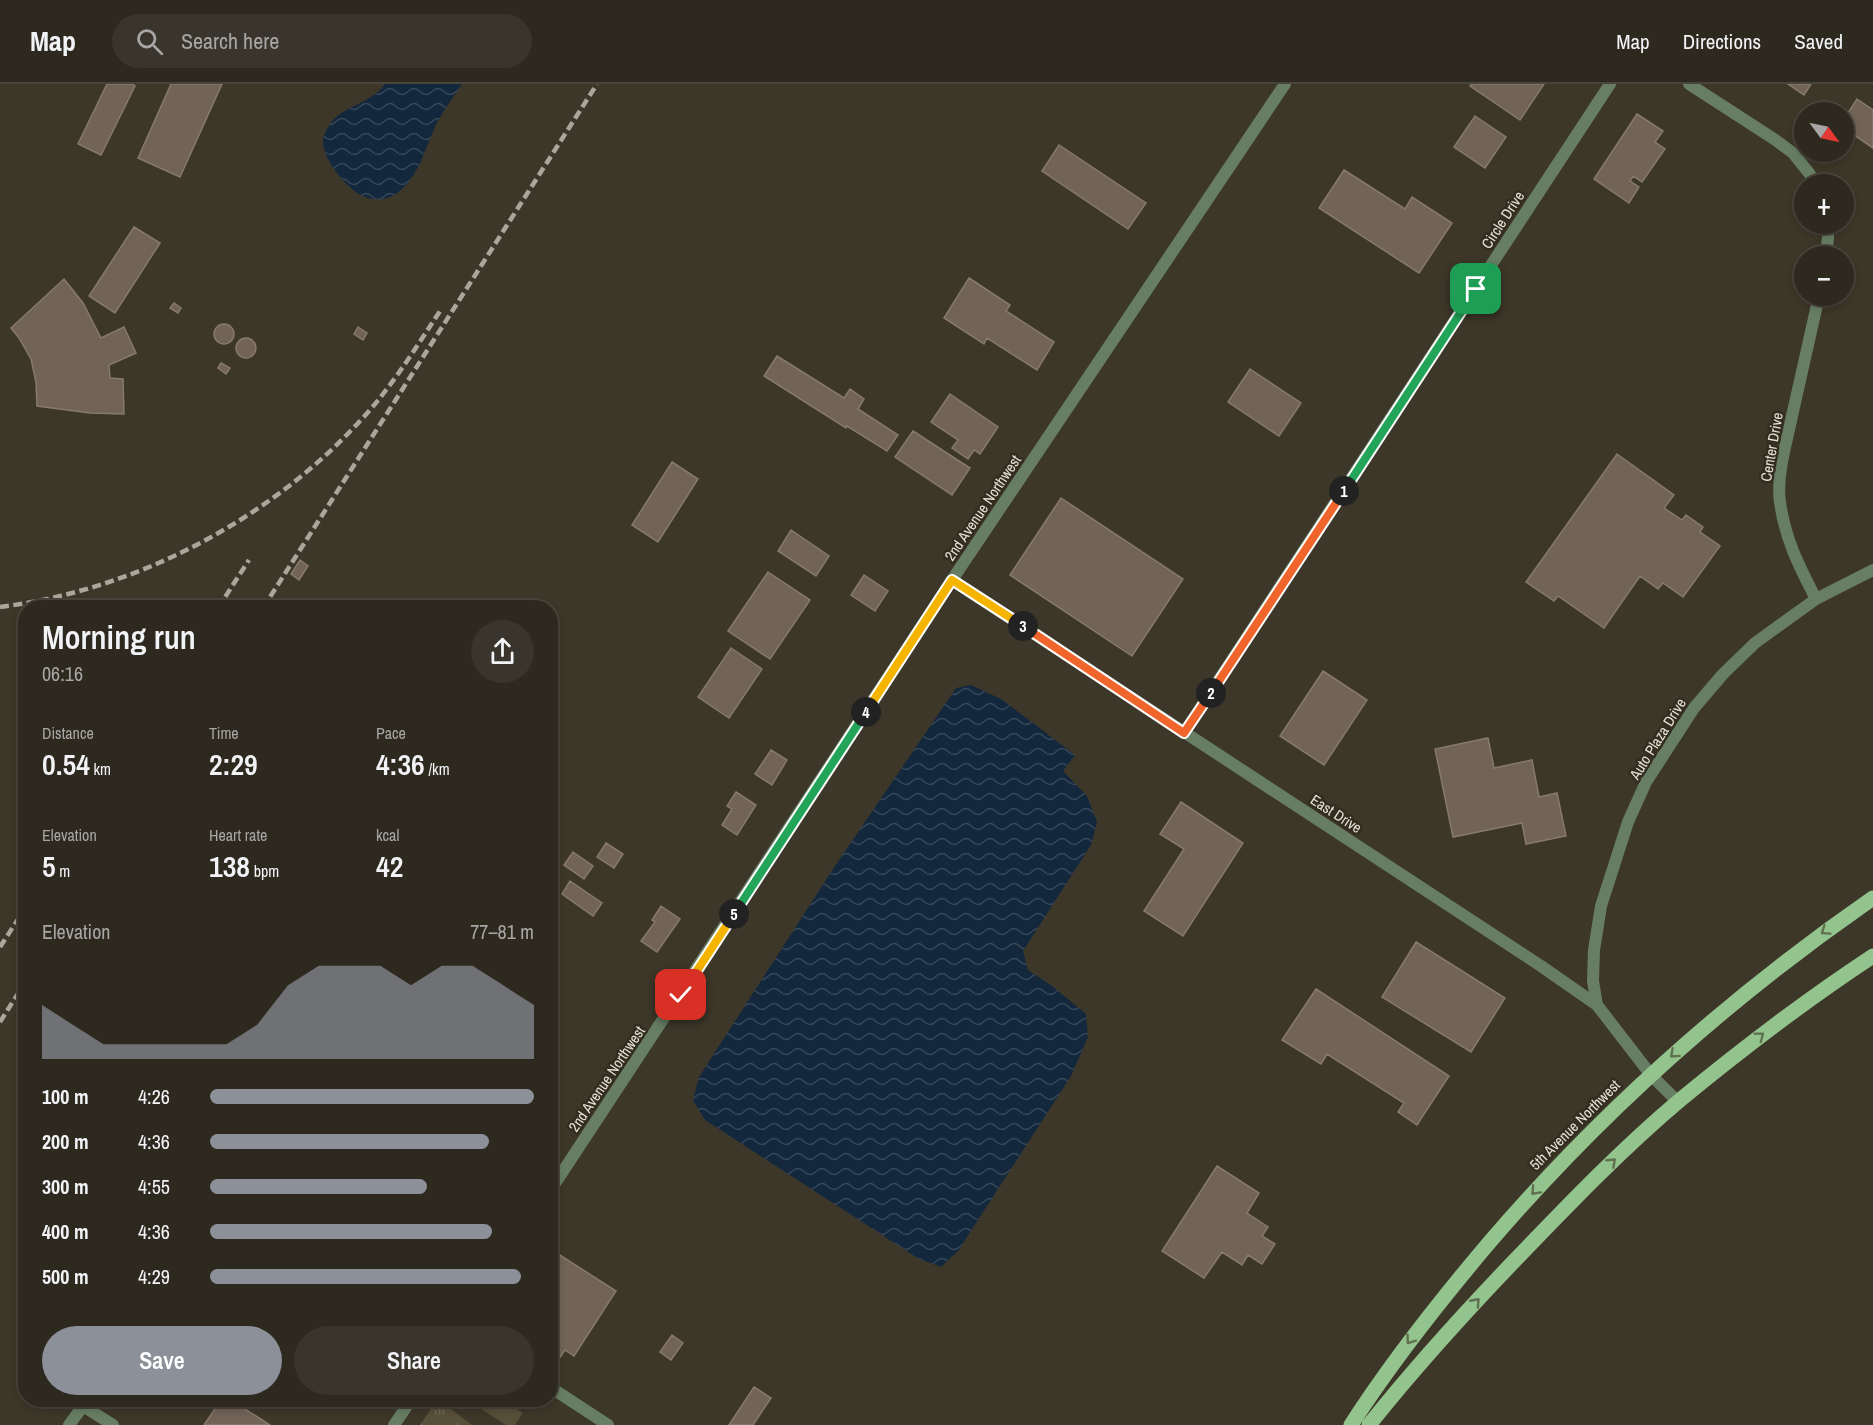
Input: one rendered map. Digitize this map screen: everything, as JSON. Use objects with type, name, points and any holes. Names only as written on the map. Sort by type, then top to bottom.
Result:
[{"type":"main road","name":"5th Avenue Northwest","points":[[1351,1425],[1414,1334],[1521,1206],[1587,1136],[1702,1029],[1817,937],[1873,898]]},
{"type":"main road","points":[[1369,1425],[1390,1398],[1489,1287],[1595,1179],[1678,1102],[1750,1043],[1824,988],[1873,956]]},
{"type":"street","name":"2nd Avenue Northwest","points":[[558,1179],[952,580],[1285,84]]},
{"type":"street","name":"Circle Drive","points":[[1184,733],[1610,84]]},
{"type":"street","points":[[1689,84],[1793,153],[1810,174]]},
{"type":"street","name":"Center Drive","points":[[1816,599],[1792,552],[1784,527],[1779,498],[1788,437],[1817,306]]},
{"type":"street","name":"Auto Plaza Drive","points":[[1596,1005],[1593,981],[1594,950],[1601,906],[1628,822],[1646,782],[1694,708],[1723,674],[1755,643],[1816,599],[1873,570]]},
{"type":"street","name":"East Drive","points":[[952,580],[1541,966],[1596,1005],[1651,1075],[1678,1102]]},
{"type":"street","points":[[558,1393],[609,1425]]},
{"type":"street","points":[[69,1425],[82,1407]]},
{"type":"street","points":[[85,1407],[113,1425]]},
{"type":"street","points":[[394,1425],[406,1407]]},
{"type":"green space","points":[[432,1407],[448,1407],[472,1425],[420,1425]]},
{"type":"green space","points":[[478,1407],[513,1407],[523,1413],[515,1425],[506,1425]]},
{"type":"water","points":[[385,84],[462,84],[438,121],[416,172],[410,180],[393,196],[373,199],[358,194],[337,174],[327,156],[323,139],[335,118],[372,96]]},
{"type":"water","points":[[971,685],[1001,699],[1075,755],[1063,771],[1087,796],[1097,822],[1091,845],[1023,951],[1028,970],[1086,1014],[1088,1037],[1071,1076],[958,1251],[941,1267],[919,1259],[705,1120],[693,1100],[699,1077],[831,872],[956,688]]},
{"type":"building","points":[[107,84],[135,86],[101,155],[78,144]]},
{"type":"building","points":[[171,84],[222,84],[180,177],[138,158]]},
{"type":"building","points":[[1471,84],[1544,84],[1520,120],[1470,86]]},
{"type":"building","points":[[1788,84],[1811,84],[1804,95]]},
{"type":"building","points":[[1857,99],[1873,110],[1873,148],[1854,135],[1854,104]]},
{"type":"building","points":[[1637,114],[1663,131],[1655,142],[1665,149],[1642,182],[1633,176],[1630,181],[1639,187],[1629,203],[1594,179]]},
{"type":"building","points":[[1475,116],[1506,137],[1485,168],[1454,147]]},
{"type":"building","points":[[1059,145],[1146,203],[1128,229],[1042,171]]},
{"type":"building","points":[[1344,170],[1405,209],[1412,197],[1452,223],[1419,273],[1319,208]]},
{"type":"building","points":[[134,227],[160,243],[115,313],[89,296]]},
{"type":"building","points":[[969,278],[1010,305],[1006,311],[1054,342],[1037,370],[987,338],[984,344],[944,318]]},
{"type":"building","points":[[64,279],[83,303],[101,338],[124,327],[136,353],[109,365],[110,378],[123,379],[124,414],[90,413],[37,406],[36,382],[31,359],[11,328]]},
{"type":"building","points":[[174,303],[181,308],[178,313],[170,308]]},
{"type":"building","points":[[220,324],[228,324],[234,330],[234,338],[228,344],[220,344],[214,338],[214,330]]},
{"type":"building","points":[[358,327],[367,333],[363,340],[354,334]]},
{"type":"building","points":[[242,338],[250,338],[256,344],[256,352],[250,358],[242,358],[236,352],[236,344]]},
{"type":"building","points":[[777,356],[844,398],[850,389],[864,399],[858,409],[898,435],[887,451],[764,376]]},
{"type":"building","points":[[221,363],[230,368],[226,374],[218,368]]},
{"type":"building","points":[[1250,369],[1301,403],[1279,436],[1228,402]]},
{"type":"building","points":[[950,394],[998,427],[980,454],[974,450],[968,459],[952,448],[958,440],[931,422]]},
{"type":"building","points":[[913,431],[970,468],[952,495],[895,457]]},
{"type":"building","points":[[1617,454],[1674,495],[1664,508],[1682,520],[1686,515],[1703,527],[1700,532],[1720,546],[1683,597],[1663,583],[1658,589],[1640,576],[1604,628],[1558,596],[1554,601],[1526,582]]},
{"type":"building","points":[[672,462],[698,479],[658,542],[632,525]]},
{"type":"building","points":[[1061,498],[1183,579],[1132,656],[1010,575]]},
{"type":"building","points":[[791,530],[829,556],[816,576],[778,551]]},
{"type":"building","points":[[300,560],[308,566],[299,580],[291,574]]},
{"type":"building","points":[[768,572],[810,600],[770,659],[728,631]]},
{"type":"building","points":[[864,575],[888,591],[875,611],[851,595]]},
{"type":"building","points":[[731,648],[762,669],[729,718],[698,697]]},
{"type":"building","points":[[1323,671],[1367,700],[1324,765],[1280,736]]},
{"type":"building","points":[[1488,738],[1494,768],[1532,760],[1539,797],[1557,793],[1566,836],[1526,844],[1522,823],[1453,837],[1435,749]]},
{"type":"building","points":[[771,750],[787,760],[772,785],[755,774]]},
{"type":"building","points":[[736,792],[756,805],[737,835],[722,825],[732,809],[727,806]]},
{"type":"building","points":[[1181,802],[1243,843],[1183,936],[1144,911],[1184,849],[1160,834]]},
{"type":"building","points":[[606,843],[623,854],[614,868],[597,857]]},
{"type":"building","points":[[573,852],[593,866],[584,879],[564,865]]},
{"type":"building","points":[[570,881],[602,903],[593,916],[562,894]]},
{"type":"building","points":[[661,906],[680,919],[657,952],[641,941],[655,922],[652,920]]},
{"type":"building","points":[[1416,942],[1505,998],[1471,1052],[1382,997]]},
{"type":"building","points":[[1316,989],[1449,1076],[1417,1125],[1398,1112],[1404,1103],[1327,1054],[1321,1064],[1282,1040]]},
{"type":"building","points":[[1217,1166],[1259,1193],[1247,1213],[1268,1227],[1262,1236],[1275,1244],[1262,1264],[1248,1255],[1242,1265],[1222,1252],[1204,1278],[1162,1251]]},
{"type":"building","points":[[558,1254],[616,1291],[574,1356],[565,1350],[558,1360]]},
{"type":"building","points":[[672,1335],[683,1343],[671,1360],[660,1352]]},
{"type":"building","points":[[754,1387],[771,1398],[753,1425],[729,1425]]},
{"type":"building","points":[[216,1407],[242,1407],[270,1425],[204,1425]]},
{"type":"railway","points":[[268,600],[597,84]]},
{"type":"railway","points":[[39,600],[100,585],[149,567],[196,545],[241,519],[284,490],[324,457],[360,421],[392,382],[440,311]]},
{"type":"railway","points":[[223,600],[249,560]]},
{"type":"railway","points":[[0,607],[18,604]]},
{"type":"railway","points":[[0,947],[18,919]]},
{"type":"railway","points":[[0,1022],[18,994]]},
{"type":"route","points":[[681,995],[952,580],[1184,733],[1476,289]]}]
